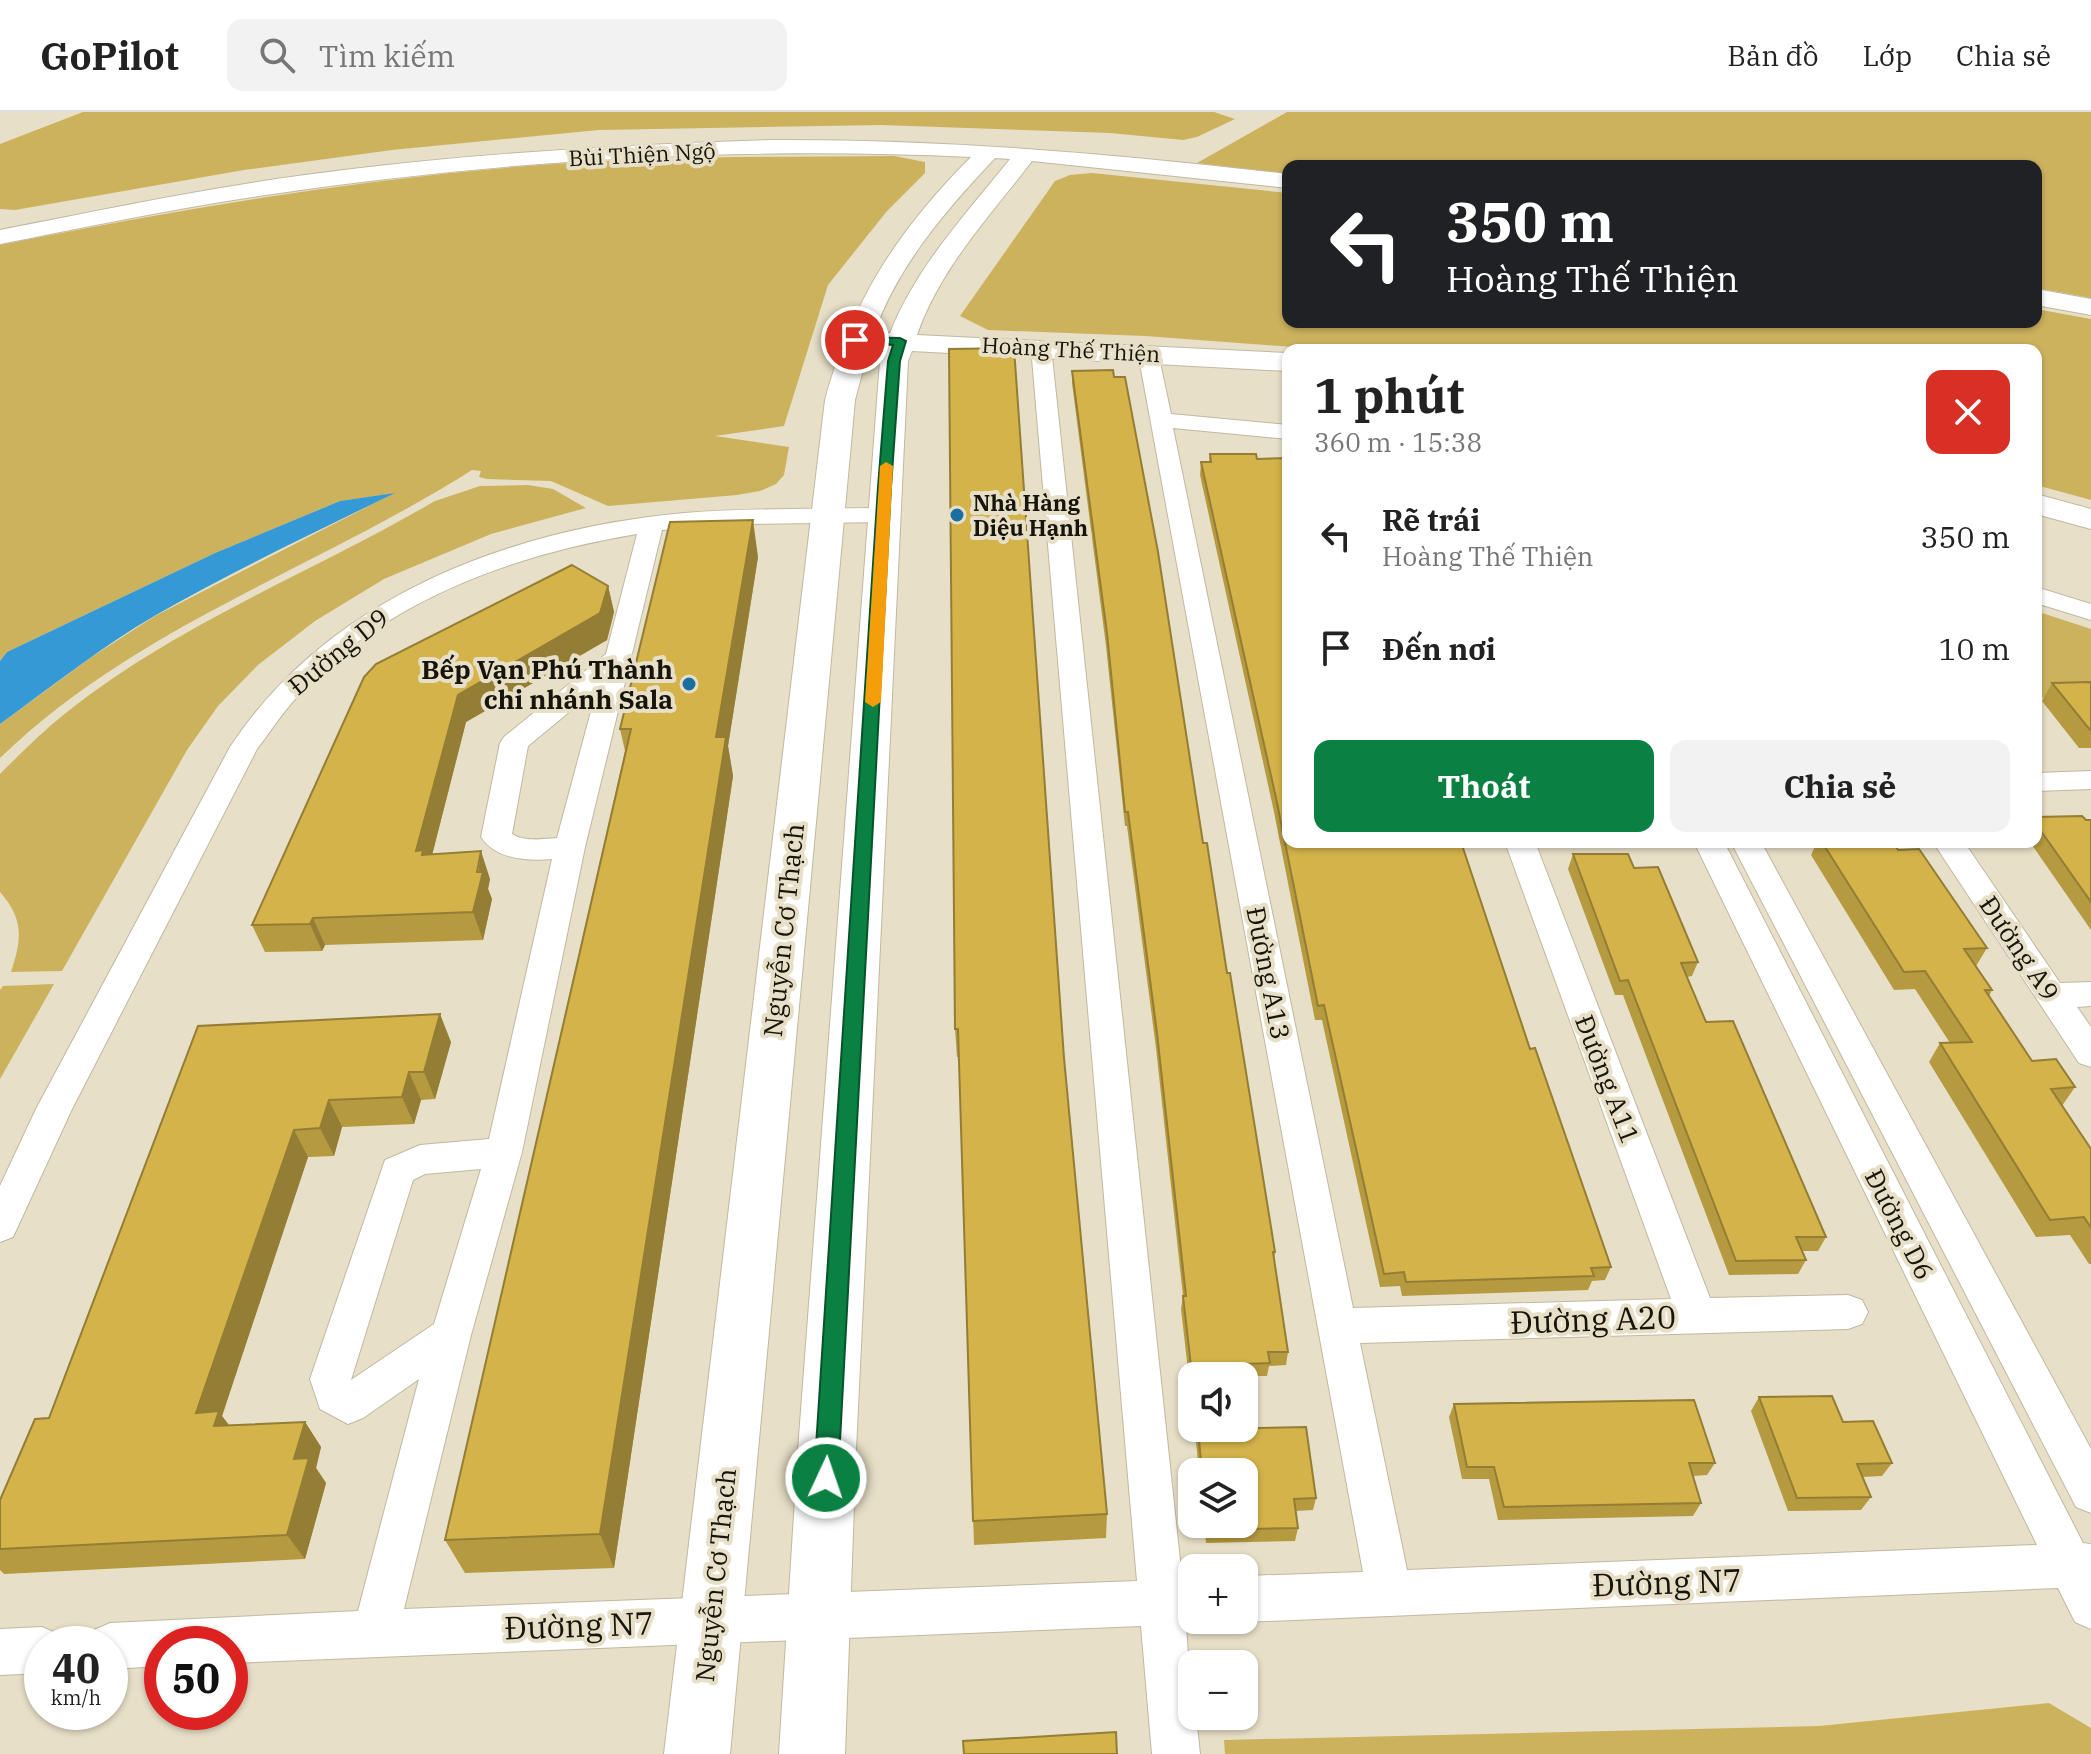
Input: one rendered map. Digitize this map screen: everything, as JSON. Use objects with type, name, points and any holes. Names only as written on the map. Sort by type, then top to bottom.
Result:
[{"type":"main road","name":"Bùi Thiện Ngộ","points":[[0,237],[307,182],[643,151],[924,148],[1077,158],[1282,180]]},
{"type":"main road","name":"Nguyễn Cơ Thạch","points":[[697,1754],[840,400],[855,340],[882,282],[898,258],[1008,153]]},
{"type":"main road","points":[[812,1754],[894,361],[900,341],[936,266],[1008,153]]},
{"type":"main road","points":[[2042,298],[2091,307]]},
{"type":"main road","name":"Hoàng Thế Thiện","points":[[855,340],[1041,347],[1282,362]]},
{"type":"main road","points":[[2042,506],[2091,519]]},
{"type":"street","points":[[1041,347],[1177,1602],[1176,1754]]},
{"type":"street","name":"Đường A13","points":[[1148,353],[1389,1593]]},
{"type":"street","points":[[1161,420],[1282,431]]},
{"type":"street","name":"Đường D9","points":[[0,1226],[54,1109],[244,747],[264,716],[289,689],[352,633],[391,607],[439,583],[526,550],[652,524],[884,515]]},
{"type":"street","points":[[375,1632],[451,1335],[504,1152],[570,847],[652,524]]},
{"type":"street","points":[[2042,597],[2091,612]]},
{"type":"street","points":[[570,847],[520,849],[496,837],[514,743],[616,659]]},
{"type":"street","points":[[2042,782],[2091,780]]},
{"type":"street","name":"Đường A11","points":[[1522,848],[1697,1316]]},
{"type":"street","name":"Đường D6","points":[[1712,848],[2081,1566],[2091,1606]]},
{"type":"street","name":"Đường D6","points":[[1749,848],[2091,1492]]},
{"type":"street","name":"Đường A9","points":[[1952,848],[2091,1054]]},
{"type":"street","points":[[2051,995],[2091,994]]},
{"type":"street","points":[[451,1335],[348,1405],[335,1396],[330,1379],[398,1171],[420,1160],[504,1152]]},
{"type":"street","name":"Đường A20","points":[[1337,1326],[1848,1312]]},
{"type":"street","name":"Đường N7","points":[[1258,1598],[2081,1566]]},
{"type":"street","name":"Đường N7","points":[[128,1645],[375,1632],[1177,1602]]},
{"type":"street","points":[[0,1652],[24,1651]]},
{"type":"shaded area","points":[[83,112],[1214,112],[1235,119],[1197,137],[1183,140],[1110,133],[881,125],[599,130],[392,150],[244,170],[15,210],[0,209],[0,144]]},
{"type":"shaded area","points":[[1287,112],[2091,112],[2091,298],[2042,289],[2042,160],[1282,160],[1282,173],[1197,163]]},
{"type":"shaded area","points":[[894,156],[925,162],[925,173],[887,211],[828,285],[784,426],[715,436],[789,447],[784,475],[776,484],[737,495],[608,506],[551,481],[487,479],[479,477],[481,471],[472,470],[168,635],[53,712],[0,758],[0,724],[93,656],[155,616],[392,494],[340,501],[215,553],[7,652],[0,661],[0,245],[162,214],[325,188],[488,169],[653,159]]},
{"type":"shaded area","points":[[1092,173],[1282,192],[1282,328],[2042,328],[2042,310],[2091,319],[2091,500],[2042,487],[2042,344],[1282,346],[1145,336],[988,330],[960,316],[1055,181],[1070,175]]},
{"type":"shaded area","points":[[528,485],[553,489],[586,508],[491,534],[384,579],[315,621],[258,665],[218,706],[187,750],[62,971],[11,972],[19,930],[13,911],[0,892],[0,774],[32,742],[110,680],[155,651],[435,501],[480,486]]},
{"type":"shaded area","points":[[2042,613],[2091,629],[2091,697],[2042,698]]},
{"type":"shaded area","points":[[54,984],[0,1079],[0,990],[3,986]]},
{"type":"shaded area","points":[[2049,1703],[2091,1728],[2091,1754],[1225,1754],[1224,1740],[1819,1726]]},
{"type":"water","points":[[395,493],[244,567],[156,615],[0,724],[0,661],[7,652],[215,553],[340,501]]},
{"type":"building","points":[[1014,348],[1064,1058],[1107,1514],[973,1521],[958,1029],[955,1029],[949,349]]},
{"type":"building","points":[[1113,370],[1114,377],[1125,377],[1158,552],[1203,843],[1207,843],[1227,973],[1230,973],[1275,1252],[1288,1352],[1268,1352],[1270,1363],[1191,1362],[1157,1033],[1128,812],[1125,812],[1107,633],[1072,371]]},
{"type":"building","points":[[1210,454],[1256,454],[1257,459],[1282,458],[1282,828],[1201,462],[1211,462]]},
{"type":"building","points":[[753,520],[716,737],[726,737],[600,1534],[445,1540],[631,729],[620,729],[670,522]]},
{"type":"building","points":[[572,565],[608,586],[600,613],[458,695],[416,851],[423,850],[422,855],[481,851],[477,872],[483,872],[473,912],[313,918],[310,924],[252,925],[364,677],[376,664]]},
{"type":"building","points":[[2091,682],[2091,730],[2090,730],[2052,683]]},
{"type":"building","points":[[2082,816],[2091,820],[2091,902],[2042,833],[2042,817]]},
{"type":"building","points":[[1286,848],[1463,848],[1530,1049],[1535,1048],[1611,1267],[1591,1268],[1594,1276],[1406,1282],[1404,1272],[1384,1274],[1324,1005],[1318,1006]]},
{"type":"building","points":[[1826,848],[1919,849],[1987,948],[1964,949],[1992,990],[1985,990],[2032,1061],[2056,1059],[2075,1087],[2051,1089],[2091,1149],[2091,1228],[2084,1217],[2050,1220],[1940,1043],[1972,1042],[1925,971],[1904,972]]},
{"type":"building","points":[[1573,854],[1628,854],[1634,868],[1658,867],[1698,962],[1681,963],[1706,1022],[1733,1021],[1826,1237],[1796,1237],[1806,1260],[1736,1261],[1628,980],[1620,981]]},
{"type":"building","points":[[440,1014],[424,1072],[409,1072],[402,1097],[329,1100],[320,1128],[294,1130],[196,1413],[219,1411],[214,1426],[305,1422],[294,1459],[309,1458],[287,1535],[0,1549],[0,1500],[35,1419],[49,1418],[198,1026]]},
{"type":"building","points":[[1832,1396],[1843,1422],[1873,1421],[1892,1463],[1857,1464],[1871,1497],[1797,1498],[1759,1397]]},
{"type":"building","points":[[1694,1400],[1715,1463],[1689,1463],[1701,1503],[1504,1507],[1494,1467],[1467,1467],[1454,1404]]},
{"type":"building","points":[[1306,1427],[1316,1498],[1294,1499],[1298,1528],[1258,1529],[1258,1458],[1201,1458],[1199,1442],[1258,1442],[1258,1428]]},
{"type":"building","points":[[1116,1732],[1117,1754],[964,1754],[963,1741]]},
{"type":"slow traffic","points":[[873,702],[886,466]]},
{"type":"place","name":"Nhà Hàng Diệu Hạnh","points":[[957,515]]},
{"type":"place","name":"Bếp Vạn Phú Thành chi nhánh Sala","points":[[689,684]]},
{"type":"route","points":[[826,1478],[885,487],[894,361],[900,341],[855,340]]}]
